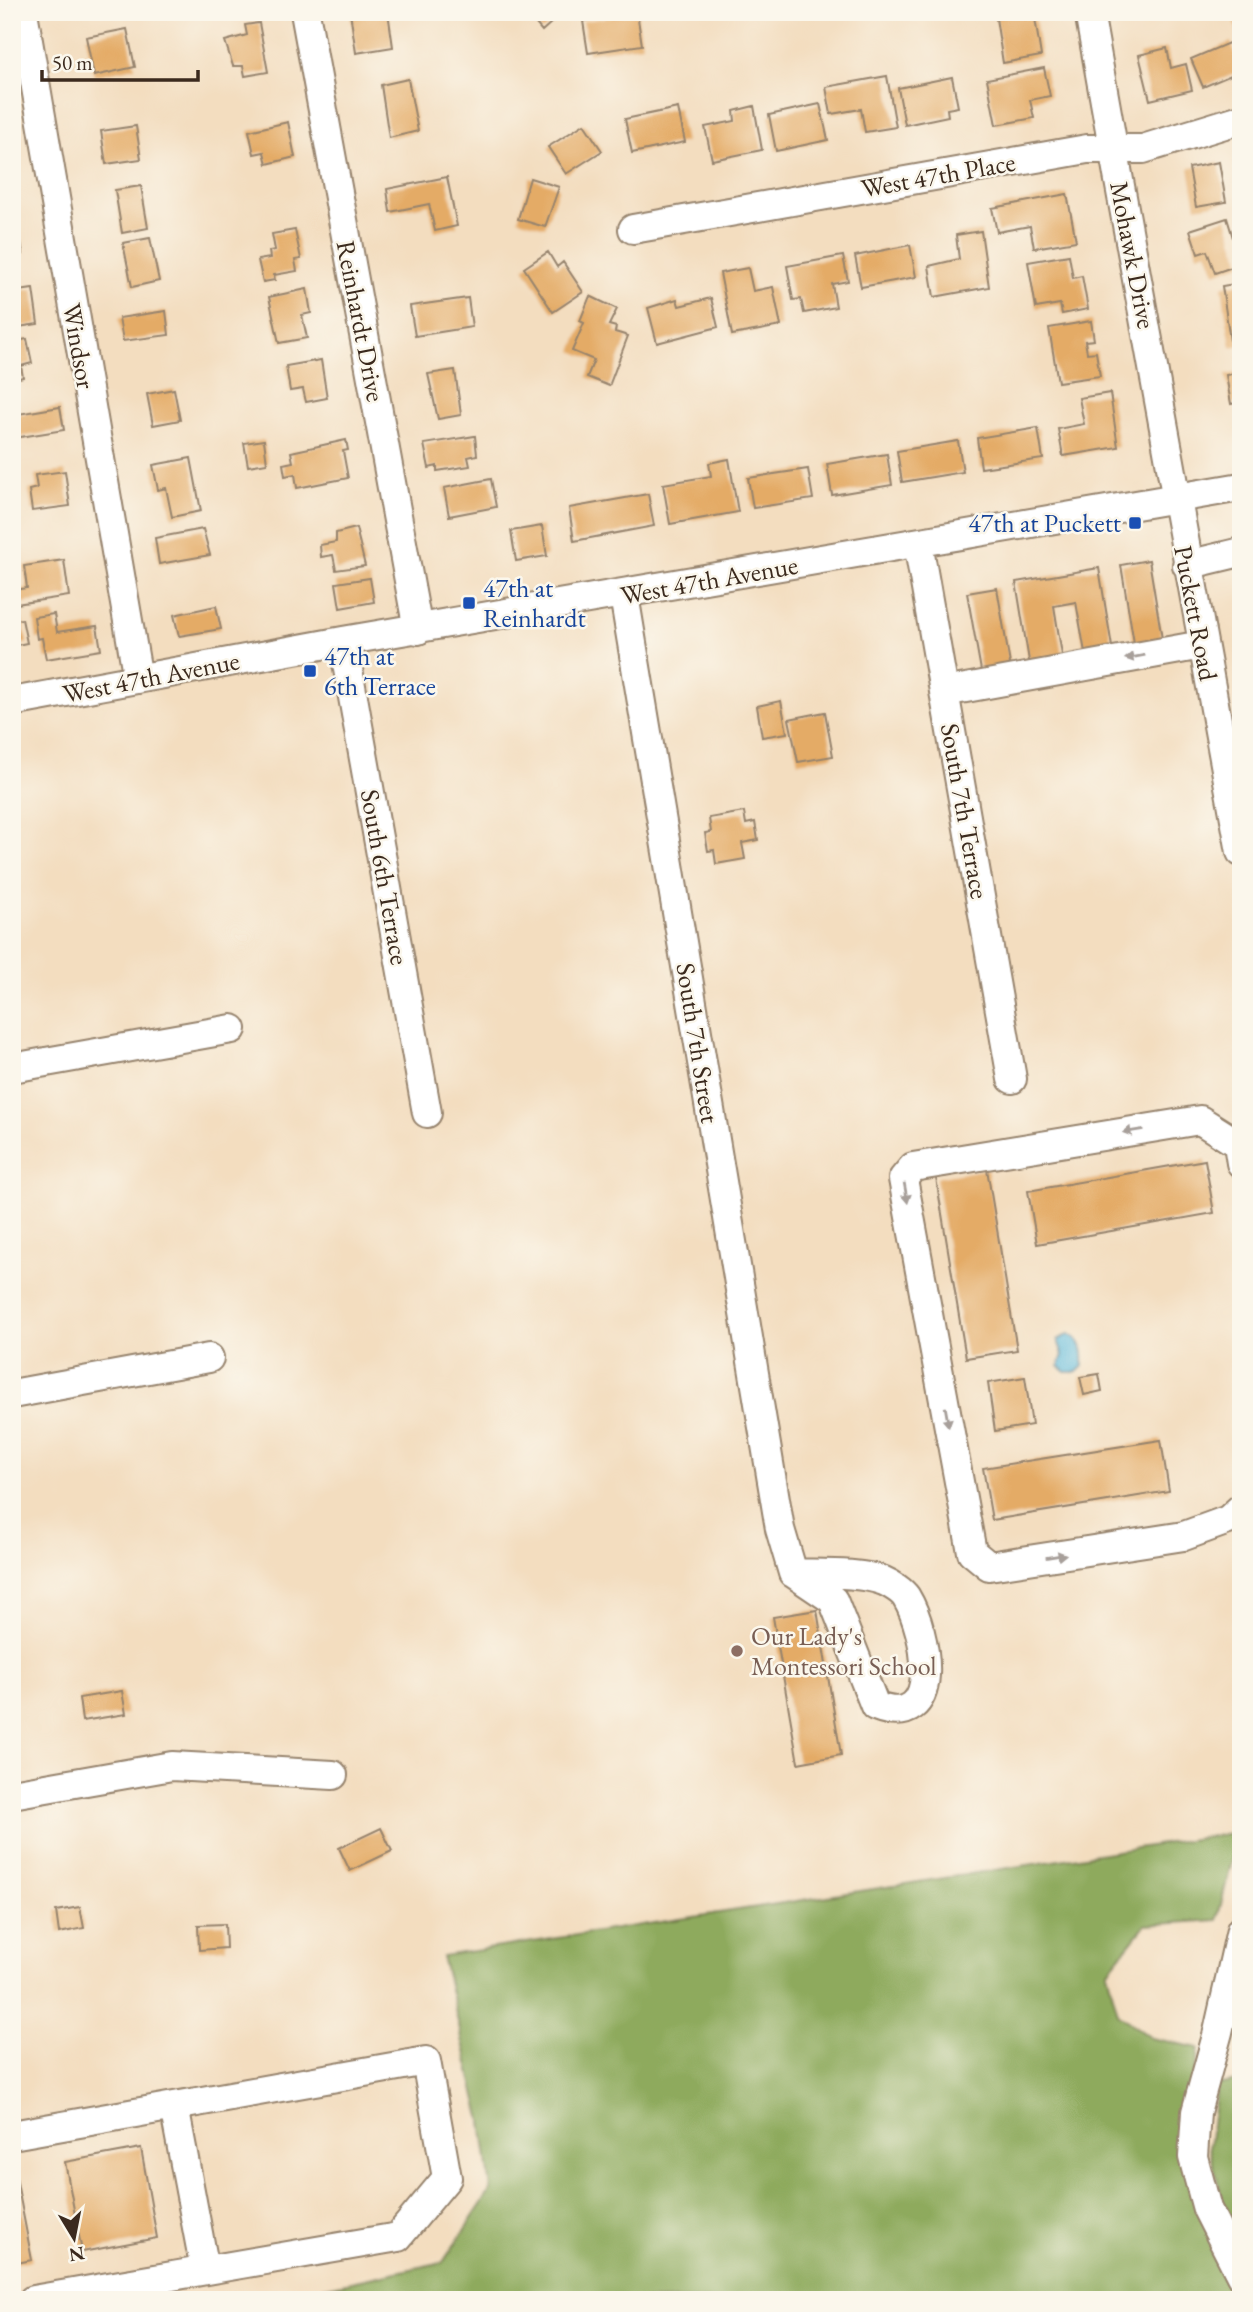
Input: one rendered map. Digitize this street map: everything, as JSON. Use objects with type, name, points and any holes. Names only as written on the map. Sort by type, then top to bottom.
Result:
[{"type":"street","name":"Windsor","points":[[23,12],[138,679]]},
{"type":"street","name":"Reinhardt Drive","points":[[304,12],[418,630]]},
{"type":"street","name":"Mohawk Drive","points":[[1089,12],[1158,389],[1174,498]]},
{"type":"street","name":"West 47th Place","points":[[633,229],[1087,149],[1143,149],[1241,119]]},
{"type":"street","name":"West 47th Avenue","points":[[12,702],[343,641],[624,595],[1241,487]]},
{"type":"street","name":"Puckett Road","points":[[1174,498],[1241,852]]},
{"type":"street","name":"South 7th Terrace","points":[[918,543],[1012,1080]]},
{"type":"street","points":[[1187,565],[1241,552]]},
{"type":"street","name":"South 7th Street","points":[[624,595],[772,1490],[793,1573]]},
{"type":"street","name":"South 6th Terrace","points":[[343,641],[427,1112]]},
{"type":"street","points":[[944,692],[1202,645]]},
{"type":"street","points":[[12,1068],[232,1030]]},
{"type":"street","points":[[1240,1150],[1200,1120],[913,1167],[903,1179],[972,1552],[989,1566],[1184,1536],[1228,1520],[1241,1508]]},
{"type":"street","points":[[12,1394],[209,1357]]},
{"type":"street","points":[[793,1573],[883,1581],[905,1594],[914,1613],[924,1659],[926,1682],[919,1701],[908,1710],[893,1713],[875,1706],[834,1600],[793,1573]]},
{"type":"street","points":[[12,1794],[172,1766],[333,1775]]},
{"type":"street","points":[[1241,1930],[1218,2032],[1196,2112],[1193,2157],[1207,2209],[1241,2276]]},
{"type":"street","points":[[12,2135],[426,2062],[447,2178],[398,2237],[205,2270],[116,2293],[33,2300]]},
{"type":"street","points":[[174,2106],[205,2270]]},
{"type":"green space","points":[[1239,1832],[1217,1920],[1145,1925],[1107,1972],[1118,2014],[1151,2038],[1199,2048],[1186,2130],[1241,2282],[1241,2300],[308,2300],[319,2289],[443,2262],[491,2190],[482,2121],[442,1956]]},
{"type":"green space","points":[[1241,2080],[1241,2237],[1223,2202],[1209,2148],[1217,2085]]},
{"type":"water","points":[[1069,1334],[1077,1340],[1083,1352],[1083,1366],[1077,1372],[1066,1372],[1059,1366],[1063,1355],[1058,1340]]},
{"type":"building","points":[[350,12],[388,12],[393,47],[356,53]]},
{"type":"building","points":[[526,12],[563,12],[542,31]]},
{"type":"building","points":[[995,12],[1034,12],[1041,56],[1003,63]]},
{"type":"building","points":[[637,13],[642,45],[588,53],[583,21]]},
{"type":"building","points":[[1241,20],[1241,40],[1234,22]]},
{"type":"building","points":[[259,23],[268,72],[245,76],[243,66],[233,66],[225,41],[247,35],[245,25]]},
{"type":"building","points":[[127,29],[135,67],[94,76],[86,37]]},
{"type":"building","points":[[1231,42],[1241,71],[1203,87],[1191,59]]},
{"type":"building","points":[[1167,48],[1171,68],[1186,64],[1192,90],[1150,100],[1139,55]]},
{"type":"building","points":[[1044,68],[1050,96],[1030,100],[1034,118],[996,125],[987,79]]},
{"type":"building","points":[[887,76],[896,127],[865,132],[861,109],[831,114],[826,87]]},
{"type":"building","points":[[952,77],[958,107],[947,109],[948,116],[905,125],[898,88]]},
{"type":"building","points":[[408,79],[418,131],[389,138],[381,85]]},
{"type":"building","points":[[820,104],[828,140],[776,151],[769,115]]},
{"type":"building","points":[[754,106],[762,150],[712,160],[705,127],[735,121],[734,111]]},
{"type":"building","points":[[678,108],[685,142],[632,153],[625,119]]},
{"type":"building","points":[[288,122],[295,157],[267,164],[264,152],[254,154],[249,131]]},
{"type":"building","points":[[584,124],[602,151],[566,174],[548,147]]},
{"type":"building","points":[[136,126],[141,159],[106,164],[101,131]]},
{"type":"building","points":[[1219,162],[1226,202],[1196,207],[1189,168]]},
{"type":"building","points":[[447,177],[457,226],[435,231],[429,204],[390,212],[387,189]]},
{"type":"building","points":[[530,178],[559,187],[545,227],[518,219]]},
{"type":"building","points":[[141,186],[148,228],[122,233],[115,190]]},
{"type":"building","points":[[1067,194],[1076,241],[1034,248],[1030,226],[997,232],[992,208]]},
{"type":"building","points":[[16,213],[23,254],[12,256],[12,214]]},
{"type":"building","points":[[1227,218],[1241,264],[1215,273],[1207,251],[1198,254],[1190,230]]},
{"type":"building","points":[[295,230],[301,259],[295,260],[297,271],[274,275],[275,280],[263,282],[258,260],[270,258],[269,251],[275,250],[272,234]]},
{"type":"building","points":[[981,231],[989,287],[934,297],[929,266],[959,259],[956,235]]},
{"type":"building","points":[[150,238],[159,281],[132,287],[123,243]]},
{"type":"building","points":[[910,245],[916,277],[861,287],[855,256]]},
{"type":"building","points":[[548,252],[557,267],[563,262],[583,292],[553,312],[524,268]]},
{"type":"building","points":[[1069,255],[1073,278],[1082,276],[1088,309],[1062,314],[1060,304],[1036,308],[1028,262]]},
{"type":"building","points":[[843,256],[848,281],[832,284],[836,307],[804,313],[801,299],[793,300],[787,266]]},
{"type":"building","points":[[748,268],[753,291],[773,287],[781,326],[732,335],[720,273]]},
{"type":"building","points":[[1241,283],[1241,345],[1231,347],[1222,286]]},
{"type":"building","points":[[33,289],[38,324],[12,328],[12,292]]},
{"type":"building","points":[[307,289],[311,313],[302,315],[307,338],[279,343],[269,297]]},
{"type":"building","points":[[590,296],[617,309],[609,325],[616,327],[615,332],[628,336],[609,386],[587,377],[594,360],[572,351],[584,323],[580,321]]},
{"type":"building","points":[[468,298],[472,327],[415,336],[410,306]]},
{"type":"building","points":[[711,298],[718,327],[657,343],[648,308],[677,299],[679,306]]},
{"type":"building","points":[[166,311],[169,335],[123,341],[119,318]]},
{"type":"building","points":[[1091,321],[1094,340],[1085,341],[1087,353],[1096,352],[1100,376],[1058,382],[1049,328]]},
{"type":"building","points":[[27,339],[32,363],[21,366],[23,377],[12,380],[12,342]]},
{"type":"building","points":[[321,360],[327,398],[306,402],[303,389],[290,391],[286,366]]},
{"type":"building","points":[[455,370],[461,415],[438,419],[428,374]]},
{"type":"building","points":[[1241,372],[1241,402],[1231,404],[1226,375]]},
{"type":"building","points":[[174,389],[180,420],[153,425],[147,394]]},
{"type":"building","points":[[1110,393],[1118,447],[1063,456],[1058,429],[1084,424],[1079,398]]},
{"type":"building","points":[[60,407],[64,430],[14,438],[12,415]]},
{"type":"building","points":[[1038,428],[1043,459],[981,468],[977,438]]},
{"type":"building","points":[[475,436],[477,455],[468,457],[470,466],[437,471],[437,466],[429,468],[424,444]]},
{"type":"building","points":[[264,440],[267,463],[248,466],[244,443]]},
{"type":"building","points":[[346,440],[348,450],[343,451],[348,478],[297,488],[295,474],[285,476],[283,464],[293,462],[291,452]]},
{"type":"building","points":[[958,441],[963,472],[902,482],[897,451]]},
{"type":"building","points":[[887,454],[892,485],[832,495],[827,464]]},
{"type":"building","points":[[191,458],[201,511],[172,517],[166,488],[158,490],[153,465]]},
{"type":"building","points":[[729,459],[738,512],[670,524],[663,484],[711,476],[709,463]]},
{"type":"building","points":[[808,469],[813,499],[753,508],[748,478]]},
{"type":"building","points":[[65,471],[70,506],[32,511],[29,490],[37,488],[35,475]]},
{"type":"building","points":[[491,479],[496,507],[449,516],[444,488]]},
{"type":"building","points":[[648,494],[654,526],[574,541],[569,508]]},
{"type":"building","points":[[542,526],[547,556],[516,561],[511,531]]},
{"type":"building","points":[[356,528],[365,566],[336,570],[333,555],[321,557],[320,545],[336,542],[336,533]]},
{"type":"building","points":[[203,529],[210,555],[159,564],[155,538]]},
{"type":"building","points":[[64,560],[69,596],[16,604],[14,590],[27,588],[24,566]]},
{"type":"building","points":[[1149,560],[1163,645],[1135,649],[1121,565]]},
{"type":"building","points":[[1099,568],[1113,653],[1086,658],[1076,602],[1054,606],[1063,661],[1030,667],[1016,582]]},
{"type":"building","points":[[370,578],[374,602],[340,608],[336,583]]},
{"type":"building","points":[[997,588],[1011,670],[982,676],[967,593]]},
{"type":"building","points":[[216,606],[221,629],[179,636],[174,615]]},
{"type":"building","points":[[54,614],[57,632],[97,626],[101,650],[46,659],[42,638],[37,639],[34,617]]},
{"type":"building","points":[[22,619],[27,643],[12,646],[12,620]]},
{"type":"building","points":[[781,701],[787,733],[762,737],[757,706]]},
{"type":"building","points":[[825,712],[833,756],[798,762],[789,719]]},
{"type":"building","points":[[744,812],[746,824],[755,822],[758,840],[742,843],[745,859],[716,864],[714,850],[708,851],[705,833],[711,832],[709,818]]},
{"type":"building","points":[[1205,1160],[1214,1213],[1037,1244],[1028,1191]]},
{"type":"building","points":[[987,1169],[1017,1350],[966,1358],[936,1178]]},
{"type":"building","points":[[1099,1374],[1102,1391],[1084,1395],[1080,1377]]},
{"type":"building","points":[[1025,1377],[1032,1425],[995,1431],[988,1383]]},
{"type":"building","points":[[1161,1440],[1169,1491],[992,1520],[983,1468]]},
{"type":"building","points":[[817,1610],[841,1755],[798,1763],[773,1617]]},
{"type":"building","points":[[122,1691],[126,1714],[82,1721],[79,1698]]},
{"type":"building","points":[[381,1828],[392,1851],[350,1871],[339,1848]]},
{"type":"building","points":[[80,1907],[84,1928],[59,1933],[56,1911]]},
{"type":"building","points":[[225,1924],[226,1948],[199,1950],[198,1925]]},
{"type":"building","points":[[141,2148],[157,2238],[82,2252],[65,2162]]},
{"type":"building","points":[[15,2172],[32,2260],[12,2264],[12,2173]]},
{"type":"place","name":"47th at Puckett","points":[[1135,523]]},
{"type":"place","name":"47th at Reinhardt","points":[[469,603]]},
{"type":"place","name":"47th at 6th Terrace","points":[[310,671]]},
{"type":"place","name":"Our Lady's Montessori School","points":[[737,1651]]}]
